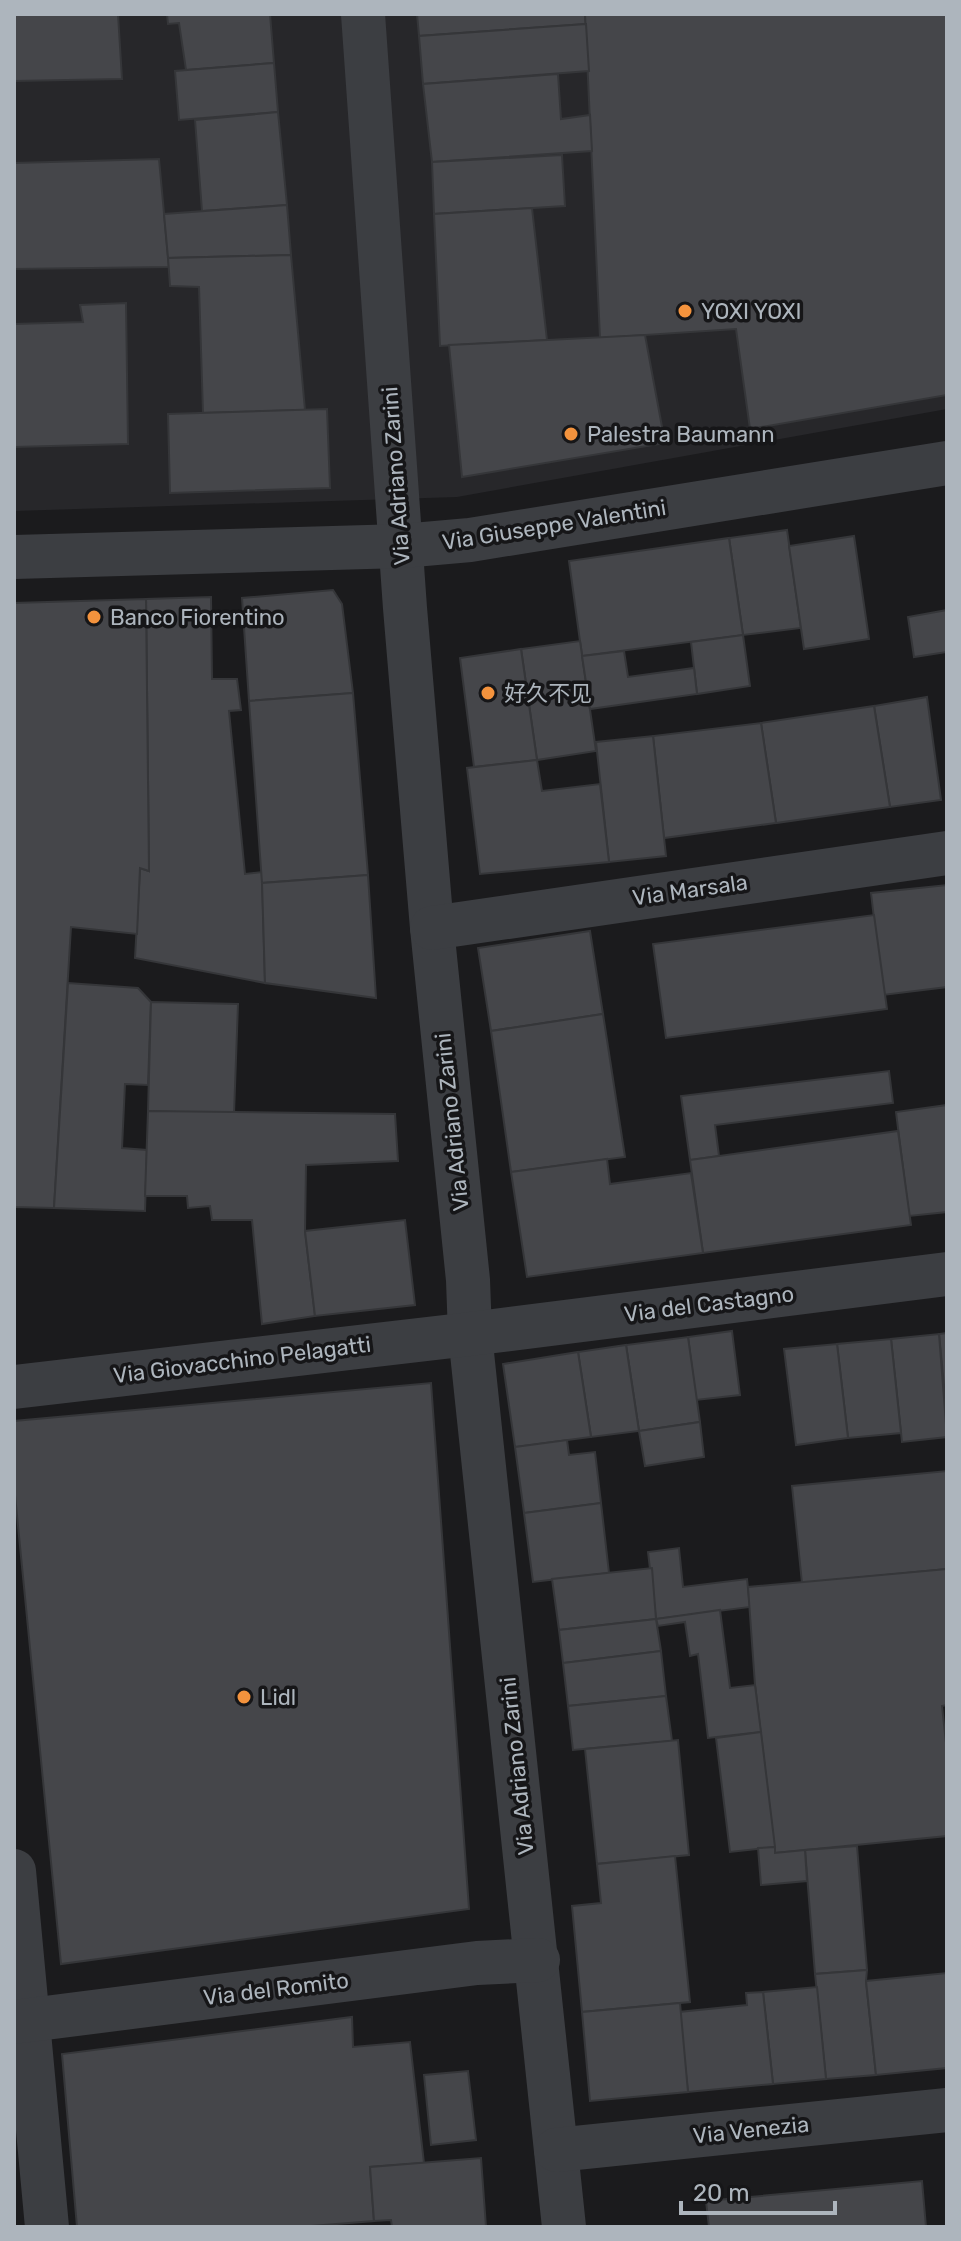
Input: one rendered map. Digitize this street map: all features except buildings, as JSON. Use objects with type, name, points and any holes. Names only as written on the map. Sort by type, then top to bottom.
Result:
[{"type":"street","name":"Via Adriano Zarini","points":[[363,14],[395,480],[432,928],[468,1280],[470,1334],[564,2227]]},
{"type":"street","name":"Via Giuseppe Valentini","points":[[14,557],[402,546],[470,540],[947,463]]},
{"type":"street","name":"Via Marsala","points":[[432,928],[947,853]]},
{"type":"street","name":"Via del Castagno","points":[[470,1334],[947,1274]]},
{"type":"street","name":"Via Giovacchino Pelagatti","points":[[14,1387],[470,1334]]},
{"type":"street","points":[[14,1871],[20,2021],[47,2227]]},
{"type":"street","name":"Via del Romito","points":[[20,2021],[477,1963],[538,1960]]},
{"type":"street","name":"Via Venezia","points":[[556,2150],[947,2110]]},
{"type":"shaded area","points":[[14,14],[947,14],[947,409],[457,497],[14,511]]},
{"type":"place","name":"YOXI YOXI","points":[[685,311]]},
{"type":"place","name":"Palestra Baumann","points":[[571,434]]},
{"type":"place","name":"Banco Fiorentino","points":[[94,617]]},
{"type":"place","name":"好久不见","points":[[488,693]]},
{"type":"place","name":"Lidl","points":[[244,1697]]}]
